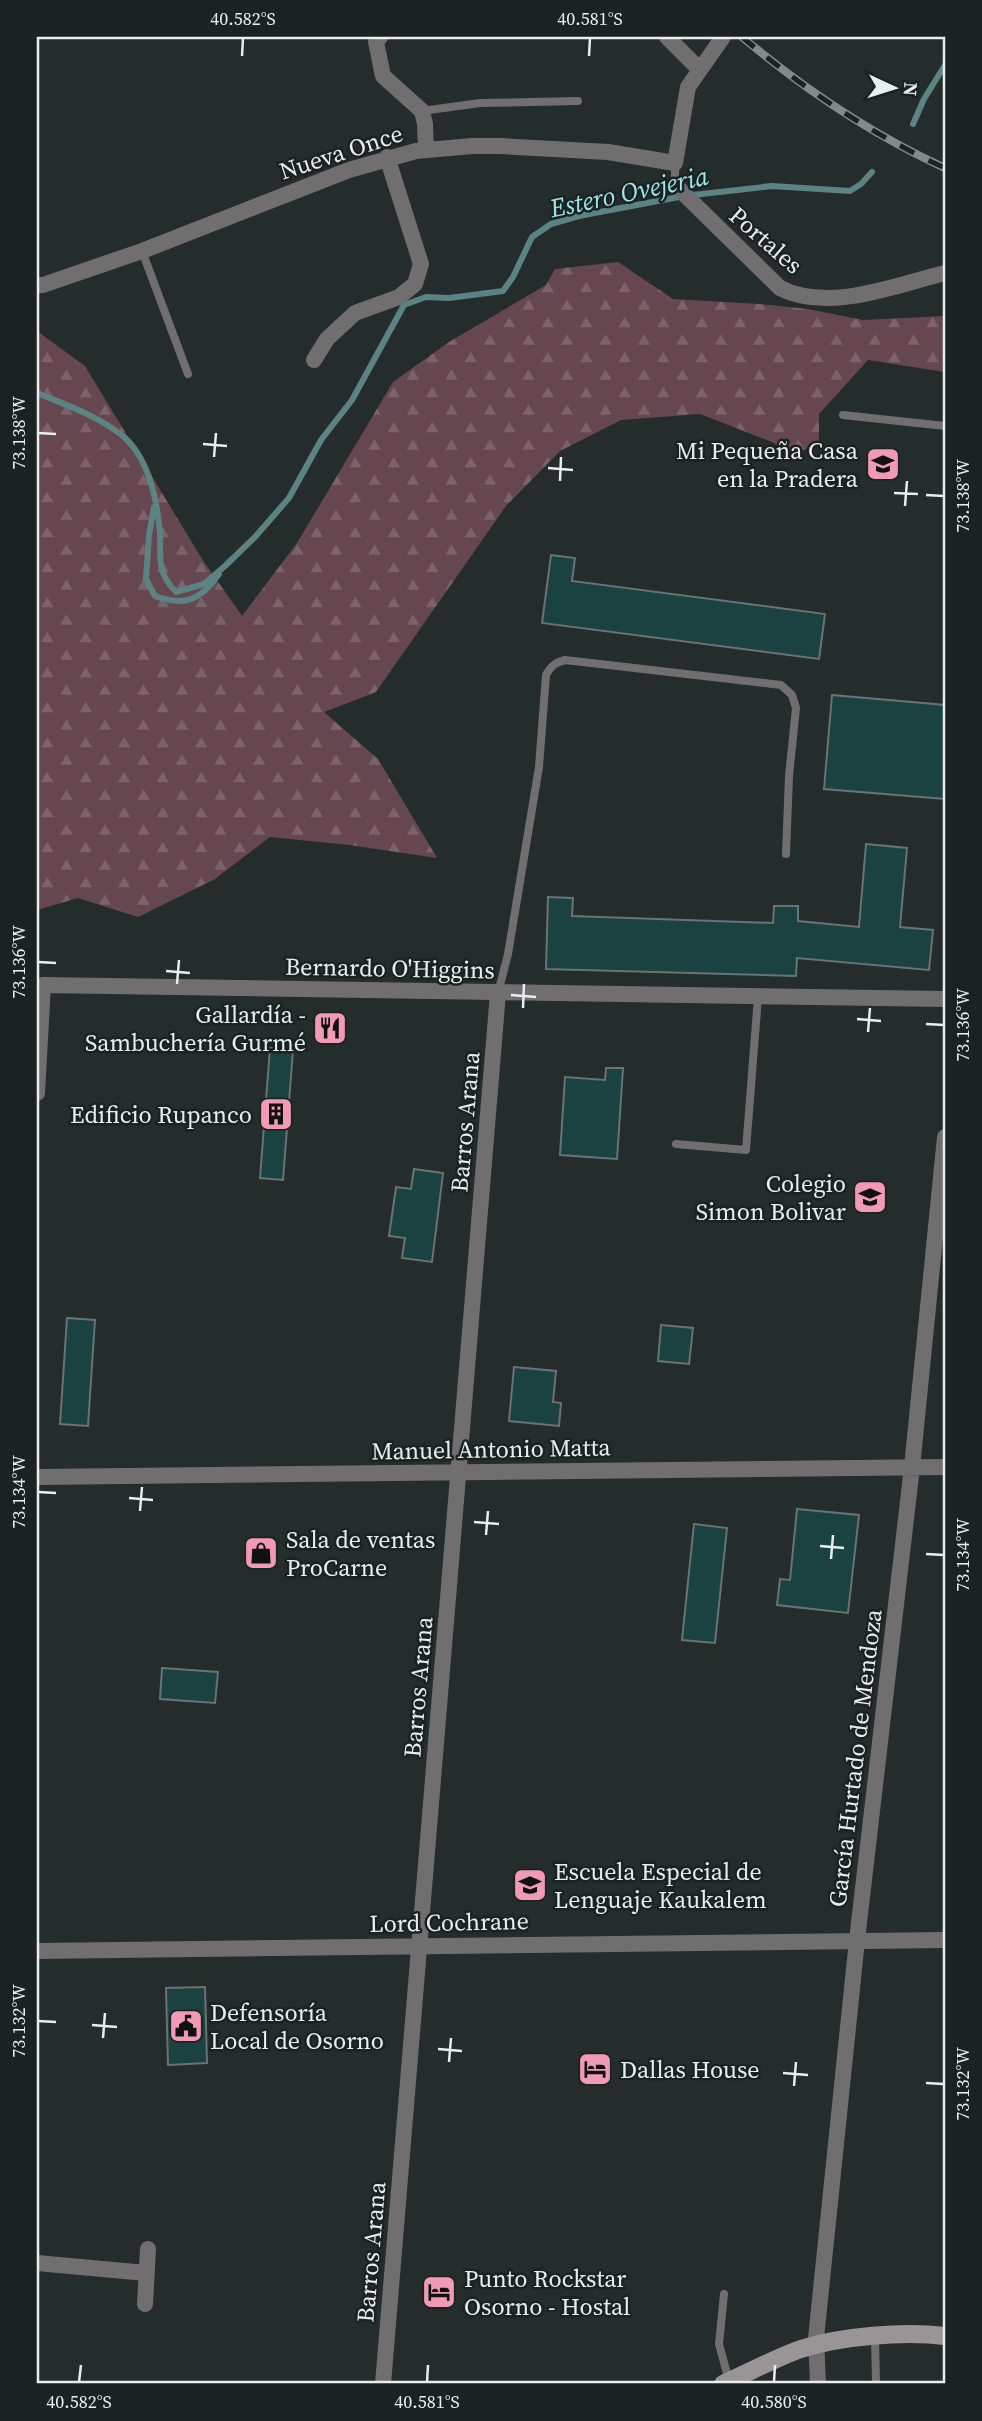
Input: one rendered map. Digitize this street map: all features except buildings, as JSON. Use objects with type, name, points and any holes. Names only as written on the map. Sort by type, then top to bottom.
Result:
[{"type":"main road","points":[[726,2383],[800,2349],[875,2336],[945,2336]]},
{"type":"street","points":[[380,37],[376,41],[383,76],[422,111],[426,150]]},
{"type":"street","points":[[667,37],[700,70]]},
{"type":"street","points":[[675,163],[688,87],[723,37]]},
{"type":"street","name":"Nueva Once","points":[[37,285],[142,251],[245,209],[387,158],[426,150],[491,146],[608,152],[675,163]]},
{"type":"street","points":[[314,360],[327,339],[355,313],[399,297],[415,284],[421,264],[387,158]]},
{"type":"street","name":"Portales","points":[[679,190],[780,288],[789,293],[846,298],[945,273]]},
{"type":"street","points":[[37,1093],[40,985]]},
{"type":"street","name":"Bernardo O'Higgins","points":[[40,985],[945,999]]},
{"type":"street","name":"Barros Arana","points":[[383,2384],[498,993]]},
{"type":"street","name":"García Hurtado de Mendoza","points":[[818,2384],[816,2346],[857,1940],[912,1467],[945,1138]]},
{"type":"street","name":"Manuel Antonio Matta","points":[[37,1477],[945,1467]]},
{"type":"street","name":"Lord Cochrane","points":[[37,1951],[945,1940]]},
{"type":"street","points":[[145,2304],[148,2249]]},
{"type":"street","points":[[37,2263],[146,2273]]},
{"type":"lane","points":[[422,111],[480,103],[578,101]]},
{"type":"lane","name":"Portales","points":[[675,163],[675,184],[679,190]]},
{"type":"lane","points":[[142,251],[188,374]]},
{"type":"lane","points":[[843,415],[945,426]]},
{"type":"lane","points":[[498,993],[508,954],[539,767],[545,681],[549,669],[559,662],[565,660],[781,685],[787,690],[792,695],[796,708],[789,776],[786,854]]},
{"type":"lane","points":[[676,1144],[746,1150],[758,997]]},
{"type":"lane","points":[[724,2294],[719,2344],[726,2383]]},
{"type":"lane","points":[[875,2336],[876,2384]]},
{"type":"green space","points":[[618,262],[673,299],[808,309],[863,320],[945,316],[945,372],[868,360],[819,414],[819,443],[793,455],[772,442],[700,414],[621,420],[560,451],[506,506],[376,692],[324,712],[378,759],[437,858],[270,837],[215,879],[138,917],[78,898],[37,910],[37,331],[85,366],[202,559],[242,616],[297,543],[393,382],[449,342],[546,285],[555,269]]},
{"type":"waterway","name":"Estero Ovejeria","points":[[913,124],[924,99],[945,65]]},
{"type":"waterway","name":"Estero Ovejeria","points":[[37,393],[104,423],[133,446],[146,468],[154,494],[159,520],[162,571],[176,592],[204,584],[255,537],[289,498],[321,440],[352,400],[404,305],[426,297],[449,298],[503,291],[513,277],[532,237],[551,224],[579,216],[684,196],[772,186],[850,191],[872,172]]},
{"type":"waterway","name":"Estero Ovejeria","points":[[154,507],[146,579],[155,596],[175,601],[191,599],[206,590],[219,574]]},
{"type":"railway","points":[[742,37],[789,75],[839,109],[945,168]]},
{"type":"place","name":"Mi Pequeña Casa en la Pradera","points":[[883,464]]},
{"type":"place","name":"Gallardía - Sambuchería Gurmé","points":[[330,1028]]},
{"type":"place","name":"Edificio Rupanco","points":[[276,1114]]},
{"type":"place","name":"Colegio Simon Bolivar","points":[[870,1197]]},
{"type":"place","name":"Sala de ventas ProCarne","points":[[261,1553]]},
{"type":"place","name":"Escuela Especial de Lenguaje Kaukalem","points":[[530,1885]]},
{"type":"place","name":"Defensoría Local de Osorno","points":[[186,2026]]},
{"type":"place","name":"Dallas House","points":[[595,2069]]},
{"type":"place","name":"Punto Rockstar Osorno - Hostal","points":[[439,2292]]}]
